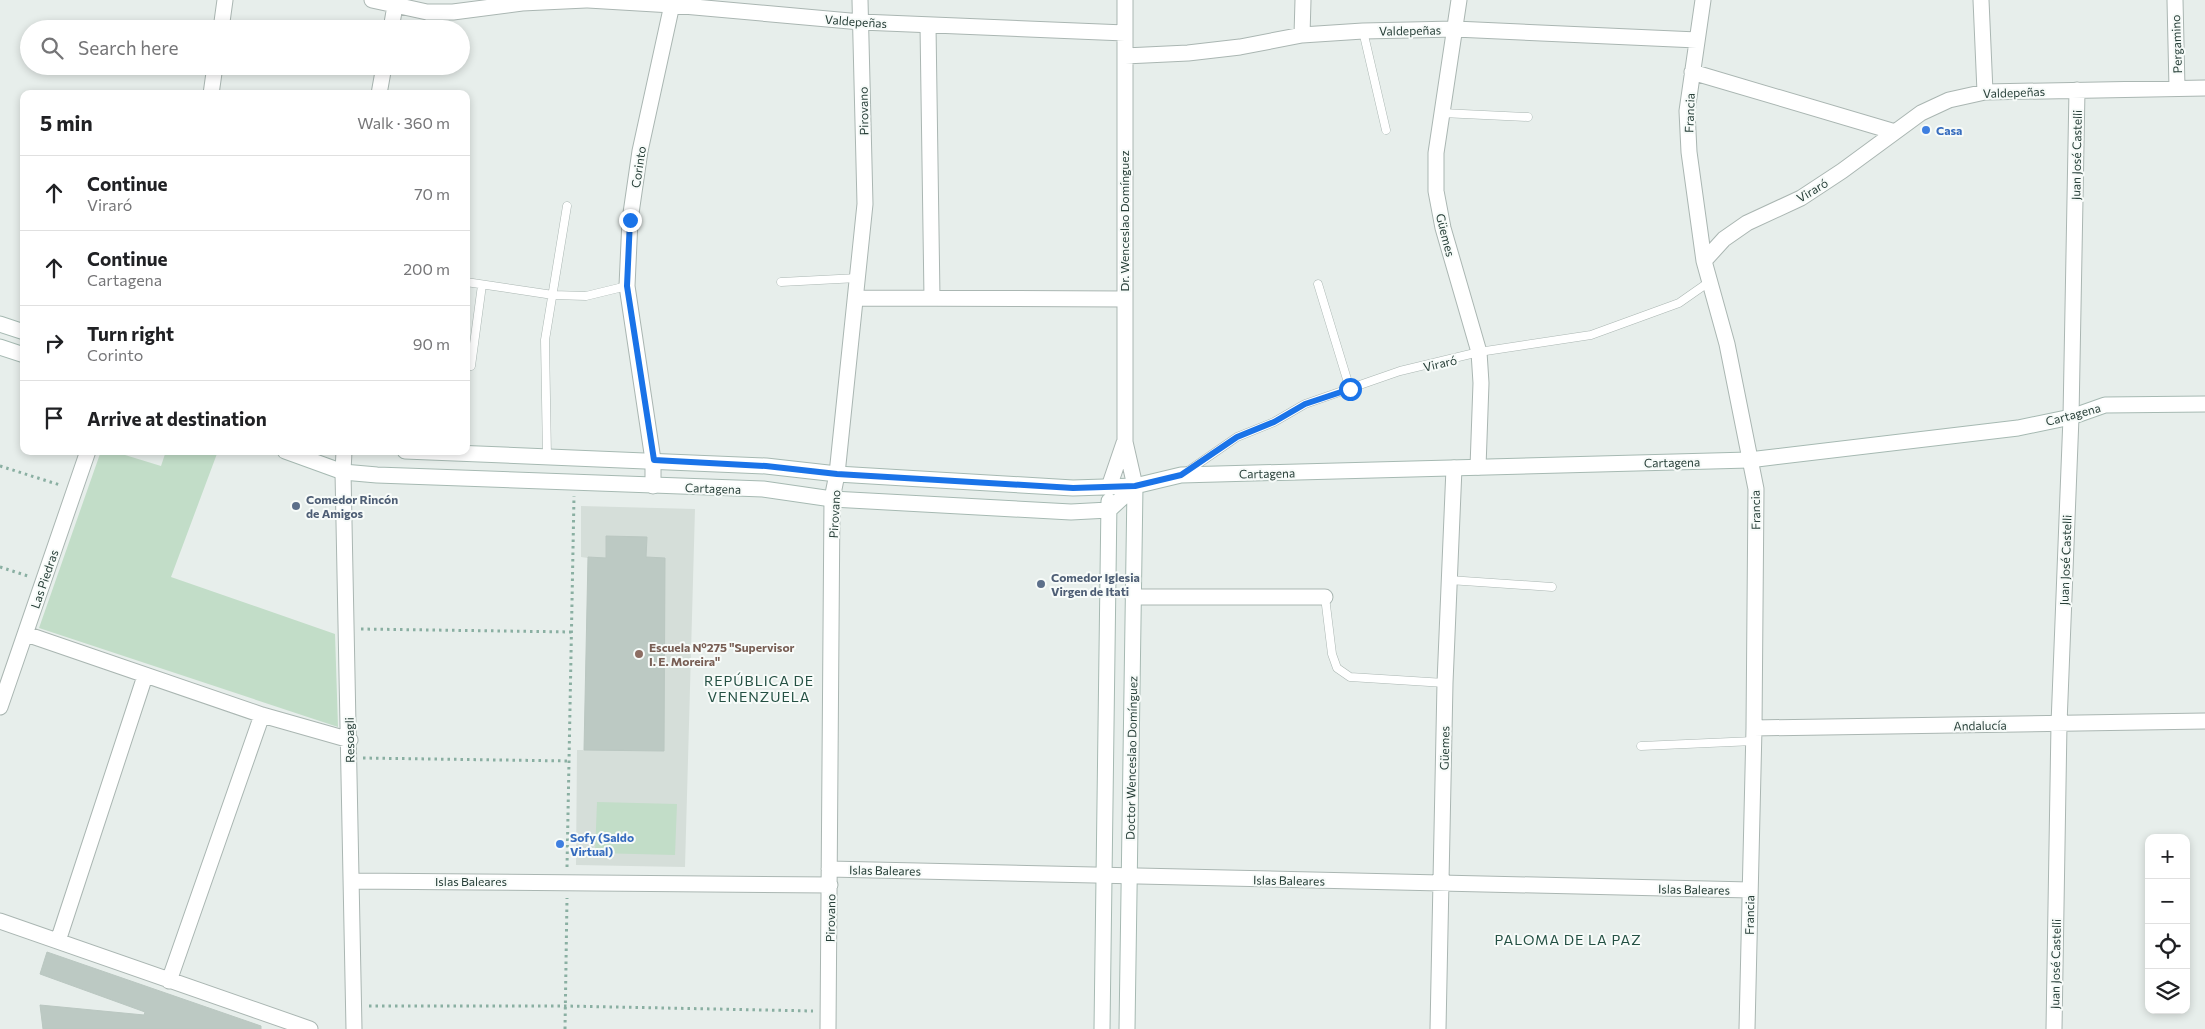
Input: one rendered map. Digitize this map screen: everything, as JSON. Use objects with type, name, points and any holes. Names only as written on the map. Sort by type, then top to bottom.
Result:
[{"type":"street","points":[[222,20],[225,0]]},
{"type":"street","name":"Valdepeñas","points":[[372,0],[396,2],[427,12],[453,12],[522,3],[587,0],[672,2],[861,22],[1125,33]]},
{"type":"street","name":"Pirovano","points":[[828,1029],[832,498],[837,474],[866,204],[860,0]]},
{"type":"street","name":"Dr. Wenceslao Domínguez","points":[[1125,0],[1125,442],[1135,486]]},
{"type":"street","points":[[1302,35],[1303,0]]},
{"type":"street","name":"Güemes","points":[[1459,0],[1436,153],[1436,191],[1443,228],[1479,352],[1481,383],[1478,467]]},
{"type":"street","name":"Francia","points":[[1703,0],[1687,111],[1689,152],[1704,261],[1728,344],[1756,489],[1754,735],[1747,1029]]},
{"type":"street","points":[[1981,0],[1985,92]]},
{"type":"street","name":"Pergamino","points":[[2175,0],[2177,88]]},
{"type":"street","points":[[393,20],[396,2]]},
{"type":"street","name":"Corinto","points":[[653,486],[654,460],[627,286],[630,220],[640,151],[672,2]]},
{"type":"street","points":[[928,26],[932,298]]},
{"type":"street","name":"Valdepeñas","points":[[1125,56],[1188,54],[1240,47],[1302,35],[1363,31],[1456,29],[1697,40]]},
{"type":"street","points":[[1692,72],[1895,132]]},
{"type":"street","points":[[212,90],[214,75]]},
{"type":"street","points":[[380,90],[382,75]]},
{"type":"street","name":"Valdepeñas","points":[[1895,132],[1921,113],[1950,100],[1985,92],[2205,88]]},
{"type":"street","name":"Juan José Castelli","points":[[2054,1029],[2059,724],[2071,417],[2077,90]]},
{"type":"street","name":"Viraró","points":[[1704,261],[1724,239],[1747,223],[1801,198],[1895,132]]},
{"type":"street","points":[[856,298],[1124,299]]},
{"type":"street","points":[[0,324],[20,331]]},
{"type":"street","points":[[0,347],[20,354]]},
{"type":"street","name":"Cartagena","points":[[470,454],[654,460],[766,466],[837,474],[1073,488],[1109,487],[1135,486],[1181,475],[1749,460],[2018,428],[2071,417],[2105,406],[2205,404]]},
{"type":"street","name":"Dr. Wenceslao Domínguez","points":[[1109,487],[1125,442]]},
{"type":"street","name":"Las Piedras","points":[[0,707],[87,455]]},
{"type":"street","name":"Cartagena","points":[[296,455],[343,472],[574,483],[763,489],[832,498],[1071,512],[1109,510],[1135,486]]},
{"type":"street","name":"Resoagli","points":[[344,455],[354,1029]]},
{"type":"street","name":"Güemes","points":[[1438,1029],[1445,683],[1454,468]]},
{"type":"street","name":"Doctor Wenceslao Domínguez","points":[[1127,1029],[1135,486]]},
{"type":"street","name":"Doctor Wenceslao Domínguez","points":[[1102,1029],[1109,487]]},
{"type":"street","points":[[1133,597],[1325,597]]},
{"type":"street","points":[[26,634],[262,715],[350,740]]},
{"type":"street","points":[[58,941],[145,676]]},
{"type":"street","points":[[169,981],[262,715]]},
{"type":"street","name":"Andalucía","points":[[1754,735],[2059,724],[2205,721]]},
{"type":"street","name":"Islas Baleares","points":[[829,868],[1750,890]]},
{"type":"street","name":"Islas Baleares","points":[[352,881],[830,885]]},
{"type":"street","points":[[0,921],[310,1029]]},
{"type":"lane","points":[[1363,31],[1386,130]]},
{"type":"lane","points":[[1442,113],[1528,117]]},
{"type":"lane","points":[[547,457],[545,340],[568,206]]},
{"type":"lane","points":[[781,282],[858,278]]},
{"type":"lane","name":"Viraró","points":[[1181,475],[1237,437],[1274,422],[1305,404],[1400,371],[1479,352],[1590,336],[1679,303],[1709,282]]},
{"type":"lane","points":[[470,283],[552,295],[586,296],[627,286]]},
{"type":"lane","points":[[1318,284],[1350,389]]},
{"type":"lane","points":[[471,366],[482,285]]},
{"type":"lane","points":[[1449,580],[1552,587]]},
{"type":"lane","points":[[1325,597],[1332,654],[1337,668],[1350,677],[1445,683]]},
{"type":"lane","points":[[1641,746],[1754,735]]},
{"type":"path","points":[[0,466],[75,490]]},
{"type":"path","points":[[565,1029],[574,483]]},
{"type":"path","points":[[0,567],[43,581]]},
{"type":"path","points":[[346,629],[573,632]]},
{"type":"path","points":[[350,757],[570,761]]},
{"type":"path","points":[[354,1006],[565,1006],[829,1011]]},
{"type":"shaded area","name":"Escuela Nº275 \"Supervisor I. E. Moreira\"","points":[[581,506],[695,509],[685,867],[576,865],[577,750],[584,750],[588,558],[581,557]]},
{"type":"green space","points":[[100,455],[125,455],[161,466],[165,455],[217,455],[171,577],[335,634],[338,727],[39,628]]},
{"type":"green space","points":[[597,802],[677,804],[675,855],[595,853]]},
{"type":"building","points":[[606,536],[647,537],[646,557],[665,558],[664,751],[584,750],[588,557],[606,558]]},
{"type":"building","points":[[47,952],[261,1026],[261,1029],[43,1029],[40,1005],[144,1015],[145,1012],[40,974]]},
{"type":"place","name":"Casa","points":[[1926,130]]},
{"type":"place","name":"Comedor Rincón de Amigos","points":[[296,506]]},
{"type":"place","name":"Comedor Iglesia Virgen de Itati","points":[[1041,584]]},
{"type":"place","name":"Escuela Nº275 \"Supervisor I. E. Moreira\"","points":[[639,654]]},
{"type":"place","name":"Sofy (Saldo Virtual)","points":[[560,844]]},
{"type":"district","name":"REPÚBLICA DE VENENZUELA","points":[[759,688]]},
{"type":"district","name":"PALOMA DE LA PAZ","points":[[1568,939]]},
{"type":"route","points":[[630,220],[627,286],[654,460],[766,466],[837,474],[1073,488],[1135,486],[1181,475],[1237,437],[1274,422],[1305,404],[1350,389]]}]
